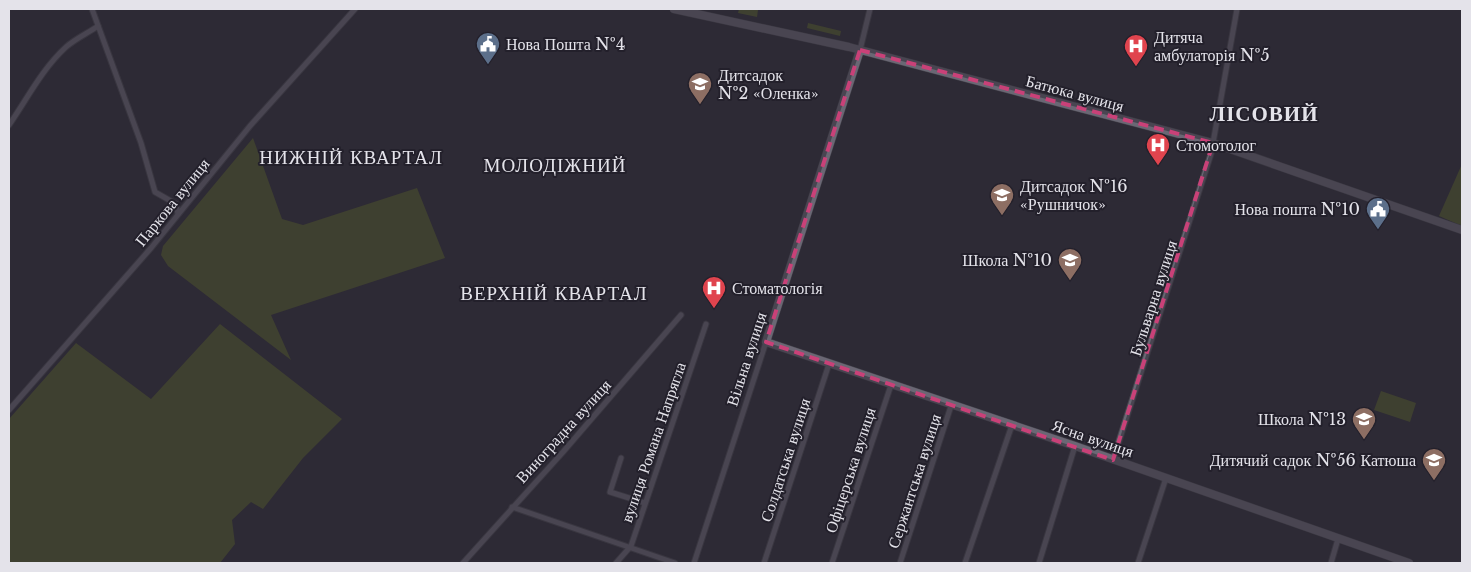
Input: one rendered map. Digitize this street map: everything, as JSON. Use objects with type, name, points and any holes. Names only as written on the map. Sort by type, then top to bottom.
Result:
[{"type":"street","points":[[92,9],[141,143],[155,192],[176,204],[178,214]]},
{"type":"street","name":"Паркова вулиця","points":[[9,410],[178,214],[250,126],[355,9]]},
{"type":"street","name":"Батюка вулиця","points":[[674,9],[860,50],[1213,143],[1462,230]]},
{"type":"street","points":[[860,50],[870,9]]},
{"type":"street","name":"Бульварна вулиця","points":[[1113,460],[1201,191],[1213,143],[1237,9]]},
{"type":"street","points":[[9,125],[19,107],[61,52],[98,26]]},
{"type":"street","name":"Вільна вулиця","points":[[694,563],[860,50]]},
{"type":"street","name":"Виноградна вулиця","points":[[463,563],[563,452],[681,315]]},
{"type":"street","name":"вулиця Романа Напрягла","points":[[616,563],[631,546],[706,324]]},
{"type":"street","name":"Ясна вулиця","points":[[766,342],[951,406],[1075,446],[1405,563]]},
{"type":"street","name":"Солдатська вулиця","points":[[764,563],[829,364]]},
{"type":"street","name":"Офіцерська вулиця","points":[[832,563],[891,385]]},
{"type":"street","name":"Сержантська вулиця","points":[[900,563],[951,406]]},
{"type":"street","points":[[965,563],[1012,425]]},
{"type":"street","points":[[1039,563],[1075,446]]},
{"type":"street","points":[[621,458],[610,492],[645,503]]},
{"type":"street","points":[[1138,563],[1166,478]]},
{"type":"street","points":[[512,507],[631,546],[675,563]]},
{"type":"street","points":[[1331,563],[1338,539]]},
{"type":"highlighted area","points":[[860,50],[1213,143],[1113,460],[766,342]]},
{"type":"green space","points":[[739,9],[758,10],[757,17],[738,13]]},
{"type":"green space","points":[[808,23],[841,31],[840,36],[807,28]]},
{"type":"green space","points":[[253,138],[282,219],[303,225],[417,188],[445,258],[271,315],[291,360],[168,266],[161,255],[163,246]]},
{"type":"green space","points":[[1462,164],[1462,226],[1439,216]]},
{"type":"green space","points":[[220,324],[342,419],[303,458],[263,509],[251,502],[232,520],[235,544],[220,563],[9,563],[9,419],[76,343],[151,399]]},
{"type":"green space","points":[[1381,391],[1416,403],[1410,422],[1374,410]]},
{"type":"place","name":"Нова Пошта №4","points":[[488,65]]},
{"type":"place","name":"Дитяча амбулаторія №5","points":[[1136,67]]},
{"type":"place","name":"Дитсадок №2 «Оленка»","points":[[700,105]]},
{"type":"place","name":"Стомотолог","points":[[1158,166]]},
{"type":"place","name":"Дитсадок №16 «Рушничок»","points":[[1002,216]]},
{"type":"place","name":"Нова пошта №10","points":[[1378,230]]},
{"type":"place","name":"Школа №10","points":[[1070,281]]},
{"type":"place","name":"Стоматологія","points":[[714,309]]},
{"type":"place","name":"Школа №13","points":[[1364,440]]},
{"type":"place","name":"Дитячий садок №56 Катюша","points":[[1434,481]]},
{"type":"district","name":"ЛІСОВИЙ","points":[[1264,114]]},
{"type":"district","name":"НИЖНІЙ КВАРТАЛ","points":[[351,157]]},
{"type":"district","name":"МОЛОДІЖНИЙ","points":[[555,165]]},
{"type":"district","name":"ВЕРХНІЙ КВАРТАЛ","points":[[554,293]]}]
